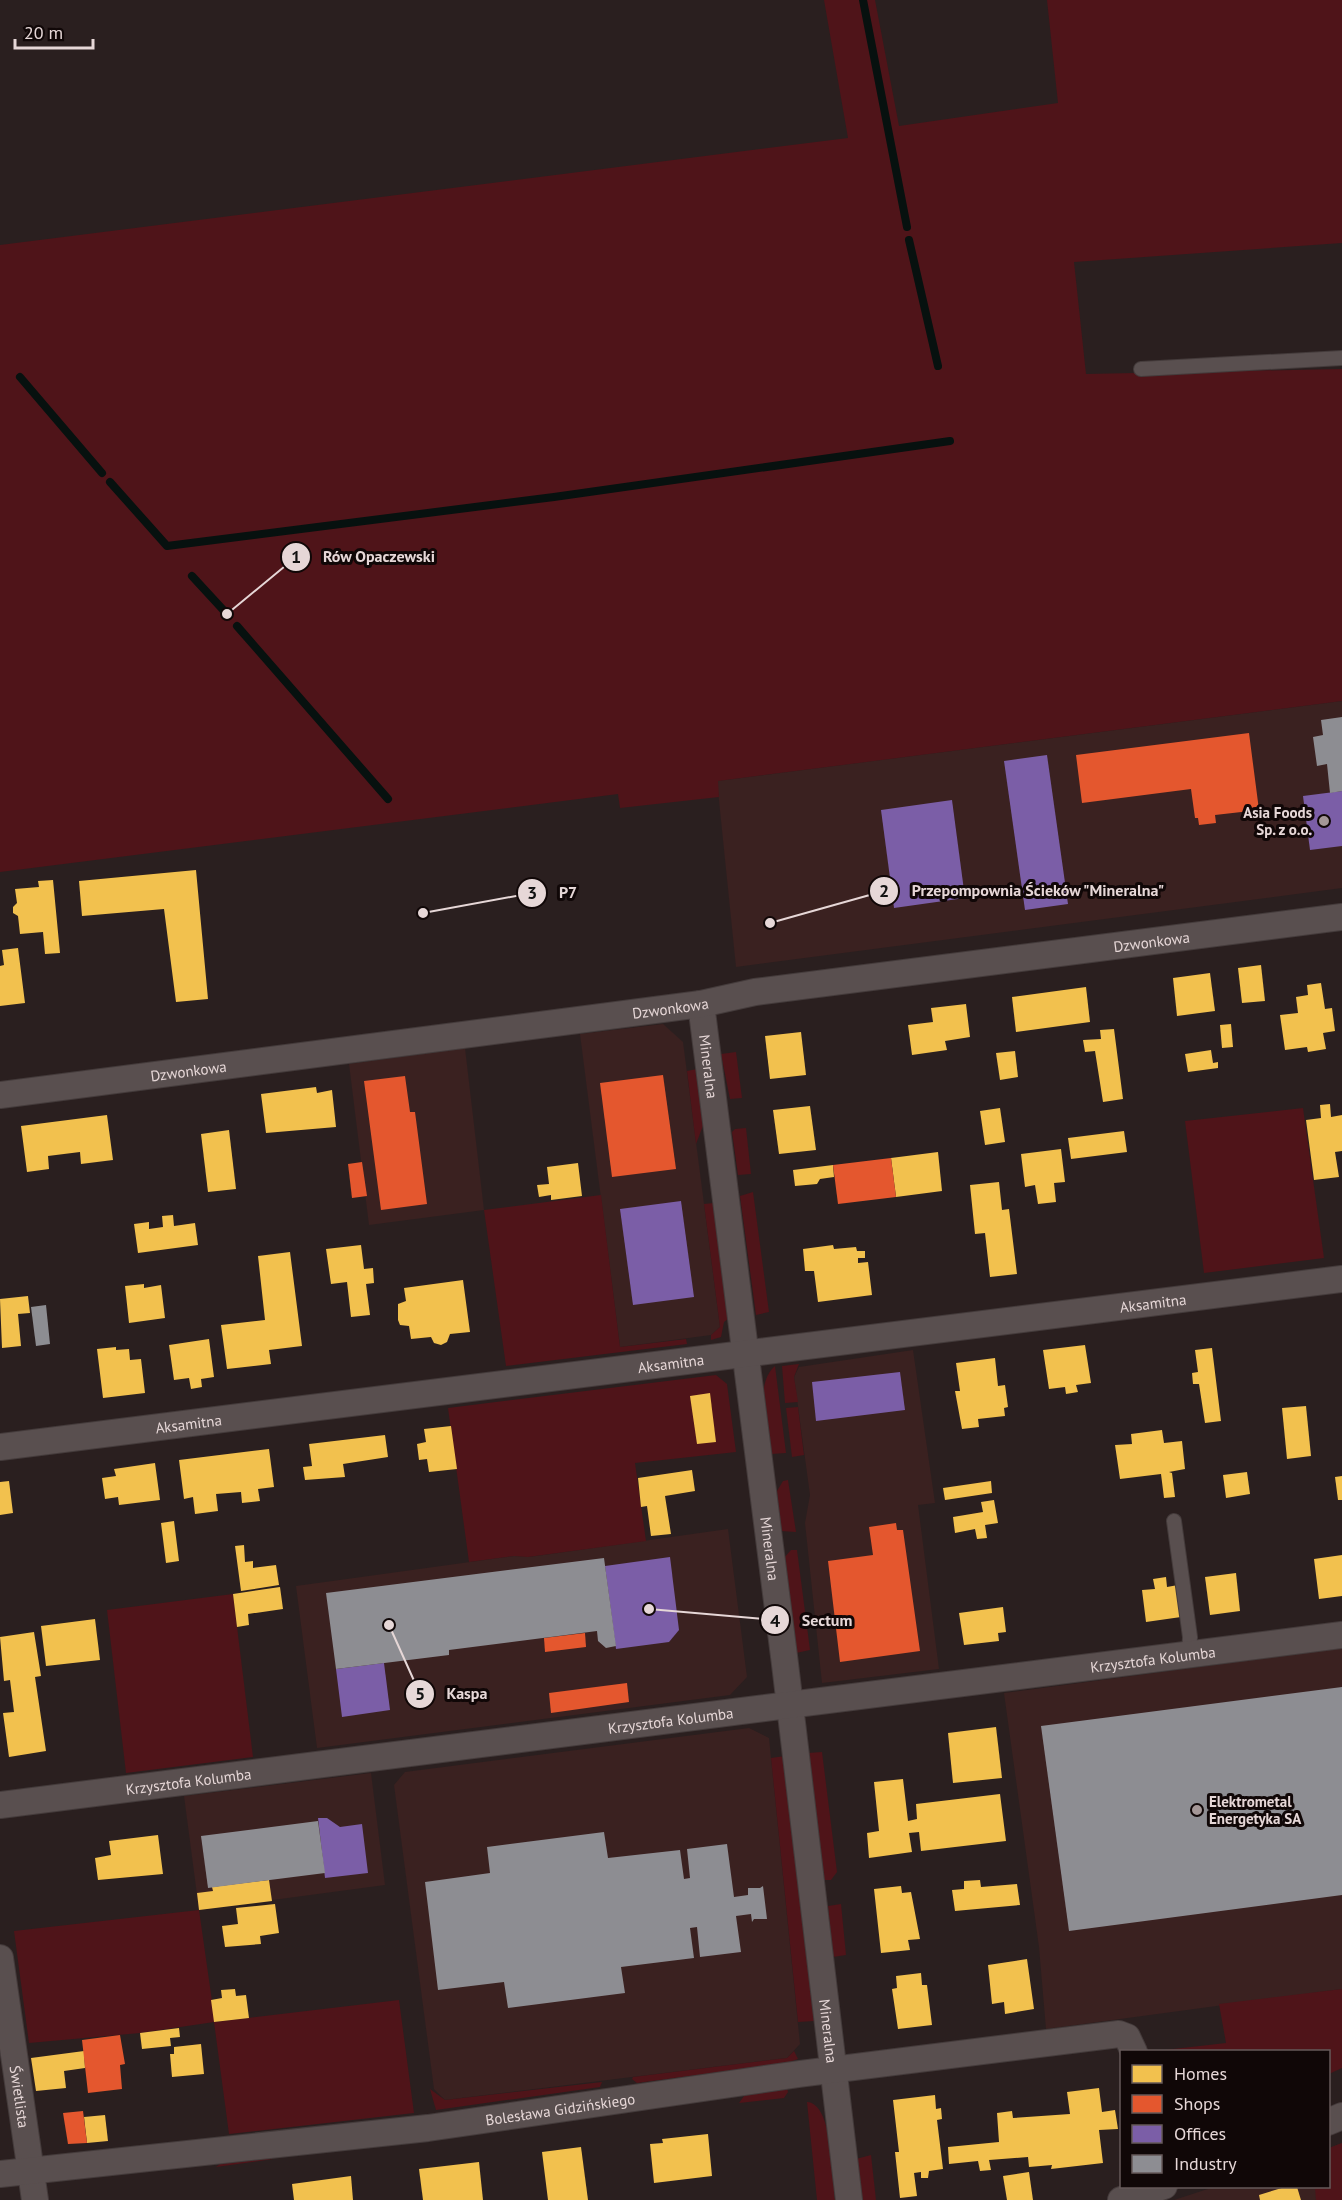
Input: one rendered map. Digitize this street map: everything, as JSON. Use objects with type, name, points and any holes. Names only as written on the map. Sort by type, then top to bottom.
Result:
[{"type":"street","name":"Dzwonkowa","points":[[0,1095],[701,1004],[755,992],[1342,917]]},
{"type":"street","name":"Mineralna","points":[[701,1004],[747,1354],[849,2200]]},
{"type":"street","name":"Aksamitna","points":[[0,1447],[1342,1279]]},
{"type":"street","name":"Krzysztofa Kolumba","points":[[0,1806],[1342,1635]]},
{"type":"street","name":"Świetlista","points":[[0,1958],[35,2200]]},
{"type":"street","name":"Bolesława Gidzińskiego","points":[[0,2175],[428,2128],[834,2069],[1127,2043]]},
{"type":"street","points":[[1121,2200],[1157,2188]]},
{"type":"lane","points":[[1141,369],[1342,358]]},
{"type":"lane","points":[[1174,1521],[1190,1637],[1189,1654]]},
{"type":"shaded area","points":[[824,0],[875,0],[899,126],[1058,103],[1047,0],[1342,0],[1342,243],[1074,262],[1086,374],[1342,369],[1342,701],[718,781],[719,797],[620,808],[618,794],[0,872],[0,245],[848,138]]},
{"type":"shaded area","points":[[1342,701],[1342,888],[736,967],[717,781]]},
{"type":"shaded area","points":[[663,1024],[683,1042],[720,1327],[711,1335],[620,1347],[580,1034]]},
{"type":"shaded area","points":[[465,1048],[484,1210],[369,1225],[349,1064]]},
{"type":"shaded area","points":[[736,1052],[742,1098],[730,1099],[721,1054]]},
{"type":"shaded area","points":[[697,1069],[704,1123],[696,1144],[687,1071]]},
{"type":"shaded area","points":[[1303,1108],[1324,1258],[1204,1273],[1185,1121]]},
{"type":"shaded area","points":[[746,1128],[751,1174],[738,1175],[732,1132],[735,1129]]},
{"type":"shaded area","points":[[753,1192],[769,1312],[756,1315],[740,1196]]},
{"type":"shaded area","points":[[601,1195],[620,1347],[686,1339],[687,1344],[506,1366],[484,1210]]},
{"type":"shaded area","points":[[714,1203],[729,1318],[724,1322],[721,1337],[711,1340],[711,1335],[720,1327],[704,1204]]},
{"type":"shaded area","points":[[913,1350],[935,1503],[918,1505],[939,1669],[822,1683],[805,1523],[810,1495],[794,1377],[799,1367]]},
{"type":"shaded area","points":[[799,1364],[794,1377],[798,1402],[785,1403],[782,1366]]},
{"type":"shaded area","points":[[775,1366],[786,1453],[771,1454],[763,1396],[768,1374]]},
{"type":"shaded area","points":[[716,1375],[727,1384],[736,1452],[635,1463],[646,1541],[528,1557],[514,1556],[469,1562],[448,1408]]},
{"type":"shaded area","points":[[798,1407],[804,1455],[792,1457],[786,1408]]},
{"type":"shaded area","points":[[788,1480],[796,1532],[781,1531],[777,1491],[783,1481]]},
{"type":"shaded area","points":[[728,1529],[747,1677],[730,1695],[317,1748],[296,1586]]},
{"type":"shaded area","points":[[791,1550],[797,1550],[810,1650],[796,1653],[784,1558]]},
{"type":"shaded area","points":[[233,1594],[253,1757],[126,1773],[107,1610]]},
{"type":"shaded area","points":[[1342,1648],[1342,1989],[1046,2029],[1039,1947],[1004,1693]]},
{"type":"shaded area","points":[[749,1728],[769,1738],[800,2044],[787,2058],[445,2100],[434,2089],[394,1785],[405,1772]]},
{"type":"shaded area","points":[[822,1752],[837,1872],[831,1880],[824,1880],[808,1753]]},
{"type":"shaded area","points":[[785,1756],[814,2021],[798,2022],[771,1758]]},
{"type":"shaded area","points":[[371,1773],[385,1885],[199,1910],[184,1796]]},
{"type":"shaded area","points":[[841,1904],[846,1955],[833,1957],[828,1906]]},
{"type":"shaded area","points":[[199,1910],[215,2022],[399,2000],[414,2113],[229,2134],[214,2022],[140,2033],[29,2043],[14,1931]]},
{"type":"shaded area","points":[[1342,1989],[1342,2068],[1330,2074],[1330,2050],[1165,2050],[1226,2043],[1219,2004]]},
{"type":"shaded area","points":[[794,2051],[798,2059],[787,2063],[637,2083],[632,2079],[633,2077],[787,2058]]},
{"type":"shaded area","points":[[602,2082],[600,2087],[436,2110],[430,2089],[445,2100]]},
{"type":"shaded area","points":[[787,2088],[788,2092],[784,2098],[739,2103],[747,2092]]},
{"type":"shaded area","points":[[807,2102],[816,2106],[827,2128],[835,2200],[817,2200]]},
{"type":"shaded area","points":[[1342,2143],[1342,2200],[1174,2200],[1211,2188],[1330,2188],[1330,2148]]},
{"type":"shaded area","points":[[1342,2143],[1342,2200],[1316,2200],[1315,2188],[1330,2188],[1330,2148]]},
{"type":"shaded area","points":[[871,2155],[876,2200],[862,2200],[856,2159]]},
{"type":"shaded area","points":[[273,2159],[216,2167],[220,2164]]},
{"type":"building: Homes","points":[[196,870],[208,999],[176,1002],[164,909],[82,916],[79,881]]},
{"type":"building: Homes","points":[[53,880],[60,953],[45,954],[43,932],[20,934],[18,916],[13,913],[13,907],[17,903],[15,889],[39,887],[38,881]]},
{"type":"building: Homes","points":[[18,948],[25,1003],[0,1006],[0,966],[4,965],[2,950]]},
{"type":"building: Homes","points":[[1261,965],[1265,1001],[1242,1003],[1238,968]]},
{"type":"building: Homes","points":[[1210,973],[1215,1011],[1177,1016],[1173,978]]},
{"type":"building: Homes","points":[[1321,983],[1325,1009],[1332,1008],[1335,1031],[1323,1033],[1326,1049],[1308,1052],[1307,1047],[1285,1050],[1280,1015],[1298,1013],[1296,997],[1308,995],[1307,985]]},
{"type":"building: Homes","points":[[1086,987],[1090,1022],[1016,1032],[1012,997]]},
{"type":"building: Homes","points":[[966,1004],[970,1037],[945,1041],[947,1050],[912,1055],[908,1025],[933,1022],[931,1008]]},
{"type":"building: Homes","points":[[1231,1024],[1233,1047],[1222,1048],[1220,1025]]},
{"type":"building: Homes","points":[[1114,1029],[1123,1099],[1103,1102],[1095,1051],[1085,1052],[1083,1040],[1101,1039],[1100,1030]]},
{"type":"building: Homes","points":[[801,1032],[806,1075],[770,1079],[765,1036]]},
{"type":"building: Homes","points":[[1211,1050],[1213,1063],[1218,1062],[1218,1068],[1188,1072],[1185,1054]]},
{"type":"building: Homes","points":[[1015,1051],[1018,1077],[1000,1080],[996,1053]]},
{"type":"building: Homes","points":[[316,1087],[317,1093],[332,1090],[336,1127],[266,1133],[261,1094]]},
{"type":"building: Homes","points":[[1330,1104],[1331,1117],[1342,1115],[1342,1151],[1335,1152],[1339,1177],[1314,1180],[1306,1120],[1321,1118],[1320,1105]]},
{"type":"building: Homes","points":[[810,1106],[816,1150],[779,1154],[773,1110]]},
{"type":"building: Homes","points":[[1000,1108],[1005,1142],[985,1145],[980,1111]]},
{"type":"building: Homes","points":[[107,1115],[113,1160],[81,1164],[80,1152],[48,1156],[49,1169],[27,1172],[21,1126]]},
{"type":"building: Homes","points":[[229,1130],[236,1189],[208,1192],[201,1134]]},
{"type":"building: Homes","points":[[1124,1131],[1127,1152],[1071,1159],[1068,1138]]},
{"type":"building: Homes","points":[[1061,1149],[1065,1182],[1054,1183],[1056,1202],[1038,1204],[1035,1185],[1025,1187],[1021,1154]]},
{"type":"building: Homes","points":[[938,1152],[942,1191],[896,1197],[891,1158]]},
{"type":"building: Homes","points":[[578,1163],[582,1196],[551,1200],[551,1195],[539,1197],[537,1185],[549,1184],[547,1167]]},
{"type":"building: Homes","points":[[833,1165],[834,1177],[820,1179],[817,1184],[795,1186],[793,1170]]},
{"type":"building: Homes","points":[[999,1182],[1002,1210],[1009,1209],[1017,1274],[990,1277],[985,1233],[975,1234],[970,1185]]},
{"type":"building: Homes","points":[[173,1215],[174,1226],[195,1223],[198,1245],[138,1253],[134,1224],[149,1222],[149,1229],[163,1227],[162,1216]]},
{"type":"building: Homes","points":[[361,1245],[364,1269],[373,1268],[374,1283],[366,1284],[370,1315],[351,1317],[347,1282],[331,1284],[326,1249]]},
{"type":"building: Homes","points":[[833,1245],[834,1249],[856,1247],[857,1251],[865,1251],[865,1258],[858,1258],[858,1263],[868,1262],[872,1295],[818,1302],[814,1271],[805,1271],[803,1249]]},
{"type":"building: Homes","points":[[290,1252],[302,1346],[269,1350],[271,1364],[227,1369],[221,1325],[265,1320],[258,1256]]},
{"type":"building: Homes","points":[[463,1280],[470,1332],[450,1334],[447,1342],[441,1345],[434,1343],[431,1337],[411,1339],[409,1326],[400,1325],[398,1320],[398,1304],[406,1301],[404,1288]]},
{"type":"building: Homes","points":[[144,1284],[144,1288],[161,1285],[165,1318],[129,1323],[125,1286]]},
{"type":"building: Homes","points":[[28,1296],[30,1313],[18,1314],[21,1346],[2,1348],[0,1299]]},
{"type":"building: Homes","points":[[209,1339],[214,1377],[201,1379],[202,1387],[191,1389],[189,1378],[174,1380],[169,1345]]},
{"type":"building: Homes","points":[[1085,1345],[1091,1383],[1076,1385],[1078,1392],[1066,1394],[1065,1387],[1049,1389],[1043,1350]]},
{"type":"building: Homes","points":[[116,1347],[116,1350],[129,1349],[130,1360],[141,1359],[145,1393],[103,1398],[97,1349]]},
{"type":"building: Homes","points":[[1212,1348],[1221,1421],[1205,1423],[1199,1384],[1193,1384],[1192,1373],[1198,1372],[1195,1350]]},
{"type":"building: Homes","points":[[995,1358],[998,1386],[1005,1385],[1008,1407],[1004,1408],[1005,1416],[978,1419],[979,1427],[962,1429],[955,1391],[960,1391],[956,1363]]},
{"type":"building: Homes","points":[[710,1393],[716,1442],[697,1444],[690,1396]]},
{"type":"building: Homes","points":[[1306,1406],[1311,1456],[1287,1459],[1282,1408]]},
{"type":"building: Homes","points":[[451,1426],[457,1469],[429,1472],[427,1459],[419,1460],[417,1444],[426,1442],[424,1429]]},
{"type":"building: Homes","points":[[1162,1430],[1164,1443],[1182,1441],[1185,1469],[1169,1472],[1172,1473],[1175,1497],[1164,1498],[1161,1474],[1120,1479],[1115,1445],[1132,1444],[1131,1434]]},
{"type":"building: Homes","points":[[385,1435],[388,1457],[343,1464],[345,1477],[305,1480],[303,1467],[312,1466],[309,1444]]},
{"type":"building: Homes","points":[[269,1449],[274,1487],[258,1489],[260,1501],[242,1503],[241,1492],[216,1494],[218,1511],[195,1514],[193,1497],[184,1499],[179,1460]]},
{"type":"building: Homes","points":[[155,1463],[160,1500],[119,1505],[118,1497],[105,1499],[102,1478],[116,1476],[114,1469]]},
{"type":"building: Homes","points":[[692,1470],[695,1491],[665,1496],[671,1534],[651,1536],[647,1506],[641,1507],[638,1478]]},
{"type":"building: Homes","points":[[1247,1472],[1250,1494],[1226,1498],[1223,1475]]},
{"type":"building: Homes","points":[[1342,1476],[1342,1500],[1338,1500],[1335,1477]]},
{"type":"building: Homes","points":[[9,1481],[13,1513],[0,1515],[0,1482]]},
{"type":"building: Homes","points":[[991,1481],[992,1493],[945,1500],[943,1488]]},
{"type":"building: Homes","points":[[994,1500],[998,1523],[985,1525],[987,1538],[977,1539],[975,1529],[955,1533],[953,1517],[983,1512],[981,1502]]},
{"type":"building: Homes","points":[[174,1521],[179,1561],[166,1563],[161,1523]]},
{"type":"building: Homes","points":[[244,1545],[245,1562],[253,1561],[253,1568],[276,1565],[279,1585],[241,1591],[235,1546]]},
{"type":"building: Homes","points":[[1342,1555],[1342,1596],[1319,1599],[1314,1559]]},
{"type":"building: Homes","points":[[1236,1573],[1240,1611],[1210,1615],[1205,1577]]},
{"type":"building: Homes","points":[[1166,1577],[1167,1587],[1178,1585],[1181,1617],[1146,1622],[1142,1590],[1155,1589],[1153,1579]]},
{"type":"building: Homes","points":[[280,1587],[283,1609],[248,1614],[249,1625],[237,1627],[233,1594]]},
{"type":"building: Homes","points":[[1003,1607],[1006,1632],[998,1633],[999,1641],[964,1645],[959,1613]]},
{"type":"building: Homes","points":[[95,1619],[100,1660],[46,1666],[41,1626]]},
{"type":"building: Homes","points":[[34,1632],[41,1676],[35,1677],[46,1751],[9,1757],[3,1713],[14,1712],[10,1680],[4,1681],[0,1637]]},
{"type":"building: Homes","points":[[996,1727],[1002,1778],[953,1783],[948,1733]]},
{"type":"building: Homes","points":[[903,1779],[908,1821],[917,1819],[916,1804],[1000,1794],[1006,1841],[921,1851],[919,1832],[909,1833],[912,1852],[869,1858],[867,1833],[879,1831],[874,1782]]},
{"type":"building: Homes","points":[[158,1835],[163,1874],[98,1880],[95,1858],[111,1855],[109,1841]]},
{"type":"building: Homes","points":[[269,1880],[272,1901],[199,1910],[197,1893],[213,1891],[212,1887]]},
{"type":"building: Homes","points":[[980,1880],[981,1887],[1017,1884],[1020,1905],[955,1911],[952,1890],[964,1889],[964,1881]]},
{"type":"building: Homes","points":[[901,1886],[902,1893],[911,1892],[920,1939],[908,1940],[910,1950],[881,1953],[874,1889]]},
{"type":"building: Homes","points":[[275,1904],[279,1933],[260,1936],[261,1944],[225,1947],[222,1926],[238,1924],[236,1908]]},
{"type":"building: Homes","points":[[1027,1959],[1034,2009],[1005,2014],[1004,2002],[992,2004],[988,1965]]},
{"type":"building: Homes","points":[[921,1973],[922,1985],[927,1985],[932,2025],[898,2029],[892,1989],[897,1988],[896,1976]]},
{"type":"building: Homes","points":[[235,1989],[236,1996],[246,1995],[249,2018],[214,2022],[211,2000],[222,1998],[221,1990]]},
{"type":"building: Homes","points":[[179,2028],[180,2037],[170,2038],[171,2046],[142,2049],[140,2033]]},
{"type":"building: Homes","points":[[201,2044],[204,2074],[172,2077],[170,2054],[174,2054],[174,2047]]},
{"type":"building: Homes","points":[[84,2051],[85,2068],[64,2071],[66,2088],[36,2091],[31,2058]]},
{"type":"building: Homes","points":[[1099,2088],[1102,2112],[1115,2110],[1118,2129],[1099,2130],[1103,2163],[1051,2169],[1052,2165],[1029,2167],[1028,2157],[989,2160],[991,2170],[980,2171],[978,2161],[949,2164],[948,2147],[999,2142],[997,2113],[1012,2111],[1013,2118],[1070,2114],[1067,2092]]},
{"type":"building: Homes","points":[[935,2095],[936,2109],[941,2108],[942,2119],[937,2120],[943,2169],[929,2171],[928,2178],[921,2178],[921,2172],[914,2173],[917,2196],[900,2198],[895,2152],[899,2152],[893,2100]]},
{"type":"building: Homes","points":[[105,2115],[108,2141],[87,2143],[84,2117]]},
{"type":"building: Homes","points":[[708,2134],[712,2176],[654,2183],[650,2144],[663,2143],[662,2139]]},
{"type":"building: Homes","points":[[581,2147],[588,2200],[548,2200],[542,2152]]},
{"type":"building: Homes","points":[[479,2162],[483,2200],[423,2200],[419,2169]]},
{"type":"building: Homes","points":[[1029,2172],[1033,2200],[1007,2200],[1003,2176]]},
{"type":"building: Homes","points":[[351,2176],[353,2200],[294,2200],[292,2184]]},
{"type":"building: Homes","points":[[1282,2188],[1297,2188],[1301,2200],[1260,2200],[1259,2195]]},
{"type":"building: Shops","points":[[1249,733],[1259,810],[1215,815],[1216,823],[1199,825],[1198,818],[1195,818],[1191,789],[1082,803],[1076,755]]},
{"type":"building: Shops","points":[[663,1075],[676,1169],[612,1177],[600,1083]]},
{"type":"building: Shops","points":[[405,1076],[410,1112],[415,1112],[427,1204],[381,1210],[364,1081]]},
{"type":"building: Shops","points":[[891,1158],[896,1197],[838,1204],[833,1165]]},
{"type":"building: Shops","points":[[362,1162],[367,1196],[352,1198],[348,1164]]},
{"type":"building: Shops","points":[[896,1523],[897,1530],[903,1530],[920,1651],[840,1662],[828,1561],[873,1555],[869,1527]]},
{"type":"building: Shops","points":[[585,1633],[586,1647],[545,1652],[544,1638]]},
{"type":"building: Shops","points":[[627,1683],[629,1702],[551,1713],[549,1693]]},
{"type":"building: Shops","points":[[120,2035],[125,2064],[120,2065],[122,2089],[88,2093],[82,2040]]},
{"type":"building: Shops","points":[[83,2111],[87,2143],[68,2144],[63,2113]]},
{"type":"building: Offices","points":[[1047,755],[1068,904],[1025,910],[1004,761]]},
{"type":"building: Offices","name":"Asia Foods Sp. z o.o.","points":[[1342,791],[1342,846],[1310,850],[1303,796]]},
{"type":"building: Offices","points":[[952,800],[965,898],[894,908],[881,810]]},
{"type":"building: Offices","points":[[681,1201],[694,1297],[633,1305],[620,1209]]},
{"type":"building: Offices","points":[[900,1372],[905,1410],[816,1421],[812,1382]]},
{"type":"building: Offices","points":[[670,1557],[679,1630],[669,1642],[616,1649],[605,1566]]},
{"type":"building: Offices","points":[[384,1663],[390,1710],[342,1717],[336,1669]]},
{"type":"building: Offices","points":[[318,1818],[327,1818],[340,1827],[362,1824],[368,1873],[325,1878]]},
{"type":"building: Industry","points":[[1342,717],[1342,791],[1330,793],[1327,764],[1317,766],[1313,737],[1323,735],[1321,720]]},
{"type":"building: Industry","points":[[46,1305],[50,1344],[36,1346],[31,1307]]},
{"type":"building: Industry","points":[[604,1558],[616,1646],[606,1648],[598,1641],[597,1631],[449,1650],[449,1655],[336,1669],[326,1593]]},
{"type":"building: Industry","name":"Elektrometal Energetyka SA","points":[[1342,1687],[1342,1895],[1069,1931],[1041,1726]]},
{"type":"building: Industry","points":[[318,1821],[325,1873],[208,1888],[201,1836]]},
{"type":"building: Industry","points":[[604,1832],[608,1858],[680,1850],[684,1879],[690,1878],[687,1849],[727,1844],[734,1897],[748,1895],[748,1888],[763,1886],[767,1919],[754,1919],[752,1922],[751,1914],[736,1916],[741,1952],[700,1957],[697,1927],[690,1928],[694,1958],[621,1967],[625,1993],[508,2008],[504,1982],[438,1990],[425,1882],[490,1873],[487,1847]]},
{"type":"waterway","points":[[863,0],[907,227]]},
{"type":"waterway","points":[[909,240],[938,366]]},
{"type":"waterway","points":[[20,377],[102,473]]},
{"type":"waterway","points":[[110,482],[167,546],[554,497],[950,441]]},
{"type":"waterway","points":[[192,576],[227,614]]},
{"type":"waterway","points":[[237,626],[388,799]]},
{"type":"place","name":"Rów Opaczewski","points":[[227,614]]},
{"type":"place","name":"Asia Foods Sp. z o.o.","points":[[1324,821]]},
{"type":"place","name":"P7","points":[[423,913]]},
{"type":"place","name":"Przepompownia Ścieków \"Mineralna\"","points":[[770,923]]},
{"type":"place","name":"Sectum","points":[[649,1609]]},
{"type":"place","name":"Kaspa","points":[[389,1625]]},
{"type":"place","name":"Elektrometal Energetyka SA","points":[[1197,1810]]}]
